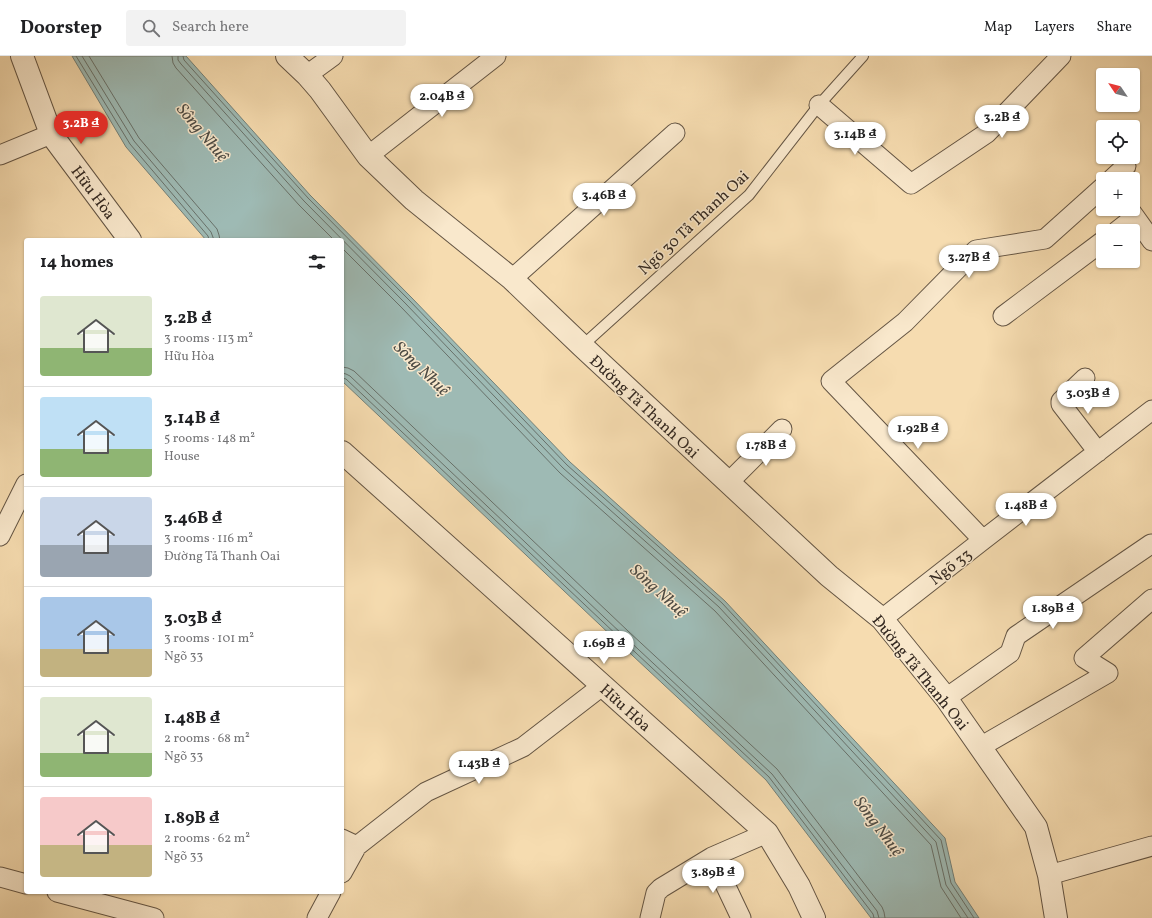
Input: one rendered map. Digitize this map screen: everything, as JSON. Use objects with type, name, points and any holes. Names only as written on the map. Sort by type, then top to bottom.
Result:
[{"type":"street","name":"Hữu Hòa","points":[[22,56],[51,134],[129,238]]},
{"type":"street","name":"Đường Tả Thanh Oai","points":[[287,56],[320,90],[368,156],[414,200],[512,279],[829,576],[882,619],[946,698],[1036,827],[1049,875],[1056,918]]},
{"type":"street","points":[[307,75],[333,56]]},
{"type":"street","points":[[368,156],[496,56]]},
{"type":"street","points":[[819,105],[911,184],[987,133],[1060,56]]},
{"type":"street","points":[[512,279],[675,133]]},
{"type":"street","points":[[0,155],[51,134]]},
{"type":"street","points":[[1120,172],[1126,166]]},
{"type":"street","points":[[983,540],[831,381],[905,322],[976,250],[1045,239],[1096,193]]},
{"type":"street","points":[[1123,224],[1130,216]]},
{"type":"street","points":[[1134,216],[1152,241]]},
{"type":"street","points":[[1003,316],[1096,246]]},
{"type":"street","points":[[1085,378],[1061,401],[1061,404],[1098,452]]},
{"type":"street","name":"Ngõ 33","points":[[882,619],[1152,410]]},
{"type":"street","points":[[728,483],[782,429]]},
{"type":"street","name":"Hữu Hòa","points":[[344,454],[767,833],[799,886],[814,918]]},
{"type":"street","points":[[0,536],[24,488]]},
{"type":"street","points":[[946,698],[1010,653],[1016,636],[1151,544]]},
{"type":"street","points":[[980,747],[1108,673],[1084,658],[1152,599]]},
{"type":"street","points":[[344,865],[350,842],[426,792],[523,747],[602,686]]},
{"type":"street","points":[[650,918],[656,893],[661,888],[712,858],[767,833]]},
{"type":"street","points":[[1049,875],[1152,846]]},
{"type":"street","points":[[712,858],[741,918]]},
{"type":"street","points":[[0,877],[24,883]]},
{"type":"street","points":[[64,894],[154,918]]},
{"type":"street","points":[[317,918],[330,894]]},
{"type":"lane","name":"Ngõ 30 Tả Thanh Oai","points":[[582,346],[749,195],[819,105],[863,56]]},
{"type":"water","name":"Sông Nhuệ","points":[[72,56],[186,56],[310,195],[412,298],[570,462],[725,601],[945,838],[955,882],[979,918],[871,918],[766,780],[344,383],[344,238],[204,238],[126,147]]}]
